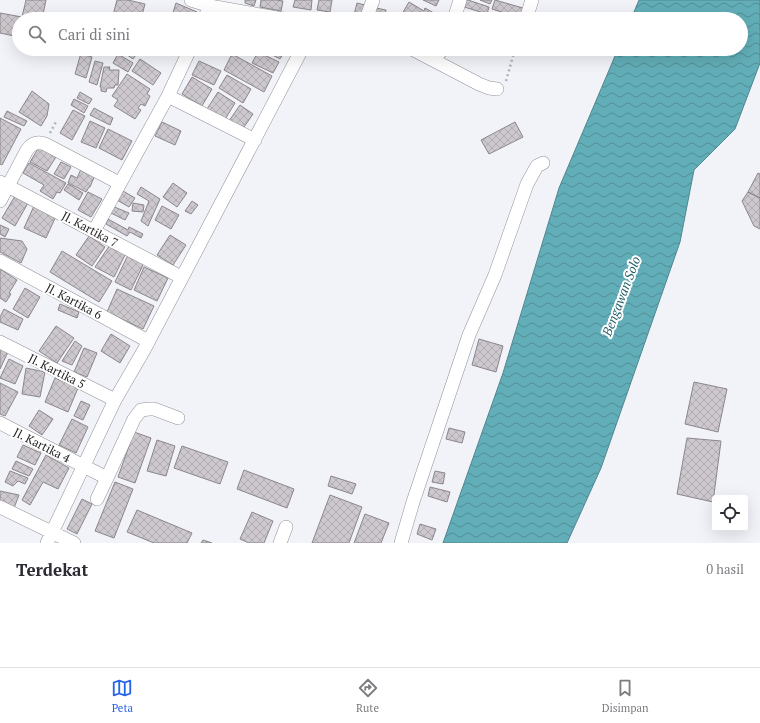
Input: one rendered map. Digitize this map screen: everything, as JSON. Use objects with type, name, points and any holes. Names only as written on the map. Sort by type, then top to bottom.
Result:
[{"type":"street","points":[[191,0],[251,12]]},
{"type":"street","points":[[369,12],[373,0]]},
{"type":"street","points":[[456,12],[460,0]]},
{"type":"street","points":[[528,12],[532,0]]},
{"type":"street","points":[[94,231],[168,96],[187,56]]},
{"type":"street","points":[[0,507],[58,539],[84,466],[115,400],[148,341],[298,56]]},
{"type":"street","points":[[425,56],[478,84],[497,90]]},
{"type":"street","points":[[433,60],[437,56]]},
{"type":"street","points":[[168,96],[254,140]]},
{"type":"street","points":[[0,201],[4,184],[27,150],[32,144],[38,142],[45,144],[120,184]]},
{"type":"street","points":[[401,543],[412,502],[469,335],[495,274],[527,184],[537,166],[543,163]]},
{"type":"street","name":"Jl. Kartika 7","points":[[4,184],[181,277]]},
{"type":"street","name":"Jl. Kartika 6","points":[[0,261],[148,341]]},
{"type":"street","name":"Jl. Kartika 5","points":[[0,342],[115,400]]},
{"type":"street","points":[[97,499],[134,419],[141,410],[154,409],[178,418]]},
{"type":"street","name":"Jl. Kartika 4","points":[[0,423],[107,478]]},
{"type":"street","points":[[280,543],[286,526]]},
{"type":"path","points":[[497,90],[503,87],[506,81],[513,56]]},
{"type":"water","name":"Bengawan Solo","points":[[639,0],[760,0],[760,63],[735,129],[694,170],[680,242],[601,468],[567,543],[443,543],[503,373],[559,188],[615,56],[748,56],[748,12],[634,12]]},
{"type":"building","points":[[26,0],[46,0],[43,12],[23,12]]},
{"type":"building","points":[[117,0],[128,0],[145,4],[143,12],[114,12]]},
{"type":"building","points":[[245,0],[256,0],[254,6],[245,3]]},
{"type":"building","points":[[261,0],[283,1],[281,11],[260,7]]},
{"type":"building","points":[[295,0],[312,0],[311,10],[293,7]]},
{"type":"building","points":[[319,0],[332,0],[330,12],[317,10]]},
{"type":"building","points":[[423,0],[439,0],[436,6]]},
{"type":"building","points":[[463,0],[468,0],[489,7],[488,12],[480,12],[461,6]]},
{"type":"building","points":[[480,0],[492,0],[490,4]]},
{"type":"building","points":[[495,0],[523,8],[522,12],[501,12],[492,9]]},
{"type":"building","points":[[409,2],[424,11],[425,8],[432,12],[403,12]]},
{"type":"building","points":[[176,3],[197,12],[173,12]]},
{"type":"building","points":[[357,3],[365,5],[363,12],[355,12]]},
{"type":"building","points":[[376,8],[386,10],[386,12],[375,12]]},
{"type":"building","points":[[0,13],[12,15],[12,36],[0,33]]},
{"type":"building","points":[[80,56],[92,57],[86,78],[75,74]]},
{"type":"building","points":[[117,56],[121,56],[133,63],[128,72],[113,63]]},
{"type":"building","points":[[231,56],[236,56],[272,76],[264,92],[224,70]]},
{"type":"building","points":[[256,56],[266,56],[279,62],[273,73],[252,63]]},
{"type":"building","points":[[274,56],[282,56],[280,59]]},
{"type":"building","points":[[140,59],[161,73],[153,85],[132,71]]},
{"type":"building","points":[[95,61],[103,63],[97,85],[89,82]]},
{"type":"building","points":[[199,61],[221,71],[214,85],[192,75]]},
{"type":"building","points":[[104,67],[110,67],[109,70],[119,70],[118,85],[115,85],[114,88],[107,88],[106,92],[101,91],[100,87]]},
{"type":"building","points":[[127,74],[150,89],[147,94],[150,96],[145,106],[141,104],[138,108],[141,110],[135,119],[114,106],[118,100],[112,96]]},
{"type":"building","points":[[227,75],[251,89],[243,103],[219,88]]},
{"type":"building","points":[[192,77],[212,89],[202,106],[182,94]]},
{"type":"building","points":[[32,91],[49,104],[47,116],[41,126],[19,112]]},
{"type":"building","points":[[80,92],[92,99],[89,104],[77,98]]},
{"type":"building","points":[[218,92],[235,103],[224,121],[207,109]]},
{"type":"building","points":[[74,99],[88,106],[84,113],[71,105]]},
{"type":"building","points":[[240,105],[253,114],[242,130],[229,121]]},
{"type":"building","points":[[94,108],[113,118],[110,125],[90,115]]},
{"type":"building","points":[[73,110],[85,116],[72,140],[60,133]]},
{"type":"building","points":[[7,111],[27,121],[24,126],[4,117]]},
{"type":"building","points":[[0,118],[21,129],[2,165],[0,164]]},
{"type":"building","points":[[90,121],[105,128],[96,148],[81,142]]},
{"type":"building","points":[[162,122],[181,131],[175,145],[155,136]]},
{"type":"building","points":[[515,122],[523,137],[489,154],[481,140]]},
{"type":"building","points":[[108,129],[132,141],[122,160],[99,148]]},
{"type":"building","points":[[39,147],[56,157],[47,171],[30,162]]},
{"type":"building","points":[[61,162],[71,167],[64,179],[54,174]]},
{"type":"building","points":[[29,163],[66,183],[60,193],[57,192],[53,199],[40,191],[44,185],[23,173]]},
{"type":"building","points":[[82,167],[96,173],[90,187],[86,192],[68,183],[71,175],[77,178]]},
{"type":"building","points":[[758,173],[760,174],[760,198],[748,192]]},
{"type":"building","points":[[173,183],[187,193],[177,207],[163,197]]},
{"type":"building","points":[[68,184],[83,193],[79,200],[64,190]]},
{"type":"building","points":[[141,187],[160,199],[148,226],[141,221],[149,201],[137,194]]},
{"type":"building","points":[[123,191],[135,198],[129,207],[117,200]]},
{"type":"building","points":[[88,192],[102,199],[91,217],[78,210]]},
{"type":"building","points":[[748,192],[760,198],[760,229],[754,226],[742,201]]},
{"type":"building","points":[[15,196],[28,203],[15,226],[2,218]]},
{"type":"building","points":[[192,201],[198,205],[191,214],[185,211]]},
{"type":"building","points":[[133,203],[144,205],[143,212],[132,211]]},
{"type":"building","points":[[34,206],[56,216],[46,238],[24,228]]},
{"type":"building","points":[[112,206],[129,213],[125,220],[109,212]]},
{"type":"building","points":[[162,206],[179,215],[171,229],[155,220]]},
{"type":"building","points":[[108,219],[128,230],[129,227],[143,234],[141,238],[130,232],[127,236],[106,224]]},
{"type":"building","points":[[0,225],[9,229],[5,237],[0,234]]},
{"type":"building","points":[[170,235],[186,245],[173,265],[157,255]]},
{"type":"building","points":[[89,236],[105,247],[92,266],[76,255]]},
{"type":"building","points":[[0,238],[22,241],[27,249],[21,263],[0,252]]},
{"type":"building","points":[[110,245],[126,253],[114,277],[95,267]]},
{"type":"building","points":[[62,251],[112,281],[99,302],[50,272]]},
{"type":"building","points":[[128,255],[144,263],[131,290],[115,282]]},
{"type":"building","points":[[144,267],[168,278],[157,301],[134,290]]},
{"type":"building","points":[[0,269],[17,280],[9,293],[11,294],[6,302],[0,298]]},
{"type":"building","points":[[25,288],[40,297],[28,318],[13,309]]},
{"type":"building","points":[[117,289],[154,306],[143,329],[107,312]]},
{"type":"building","points":[[60,304],[79,312],[77,318],[58,310]]},
{"type":"building","points":[[4,309],[23,319],[18,330],[0,322],[0,317]]},
{"type":"building","points":[[56,326],[74,338],[57,363],[39,351]]},
{"type":"building","points":[[111,334],[130,346],[120,363],[101,351]]},
{"type":"building","points":[[479,339],[503,346],[496,372],[472,365]]},
{"type":"building","points":[[75,341],[82,346],[72,365],[62,361]]},
{"type":"building","points":[[0,347],[8,352],[0,369]]},
{"type":"building","points":[[84,348],[97,353],[87,377],[74,372]]},
{"type":"building","points":[[9,359],[23,366],[15,384],[0,378]]},
{"type":"building","points":[[26,368],[45,372],[40,397],[22,394]]},
{"type":"building","points":[[55,378],[78,388],[68,412],[45,402]]},
{"type":"building","points":[[694,382],[727,389],[718,432],[685,424]]},
{"type":"building","points":[[0,383],[18,392],[5,416],[0,414]]},
{"type":"building","points":[[81,401],[90,405],[83,420],[74,416]]},
{"type":"building","points":[[39,410],[53,419],[42,435],[29,426]]},
{"type":"building","points":[[72,419],[88,427],[76,453],[59,445]]},
{"type":"building","points":[[449,428],[465,432],[462,443],[446,439]]},
{"type":"building","points":[[134,432],[151,438],[135,483],[118,477]]},
{"type":"building","points":[[687,438],[721,441],[712,502],[677,494]]},
{"type":"building","points":[[157,440],[175,446],[166,476],[147,471]]},
{"type":"building","points":[[23,445],[41,453],[35,465],[17,457]]},
{"type":"building","points":[[182,446],[228,462],[220,484],[174,468]]},
{"type":"building","points":[[46,455],[69,468],[58,489],[43,482],[30,505],[22,500]]},
{"type":"building","points":[[16,461],[33,469],[29,476],[12,469]]},
{"type":"building","points":[[244,470],[294,489],[287,508],[237,489]]},
{"type":"building","points":[[10,471],[28,478],[25,484],[18,481],[13,486],[5,482]]},
{"type":"building","points":[[435,471],[445,473],[443,484],[432,482]]},
{"type":"building","points":[[331,476],[356,484],[352,494],[328,486]]},
{"type":"building","points":[[115,482],[133,489],[114,538],[95,531]]},
{"type":"building","points":[[430,487],[450,492],[447,502],[428,496]]},
{"type":"building","points":[[0,491],[19,495],[14,508],[0,502]]},
{"type":"building","points":[[330,495],[362,507],[349,543],[312,543]]},
{"type":"building","points":[[82,499],[92,504],[77,534],[67,529]]},
{"type":"building","points":[[137,510],[192,533],[187,543],[154,543],[127,532]]},
{"type":"building","points":[[252,512],[273,521],[264,543],[249,543],[240,539]]},
{"type":"building","points":[[365,514],[389,523],[381,543],[354,543]]},
{"type":"building","points":[[420,524],[436,529],[432,540],[417,534]]},
{"type":"building","points":[[203,540],[212,543],[201,543]]}]
